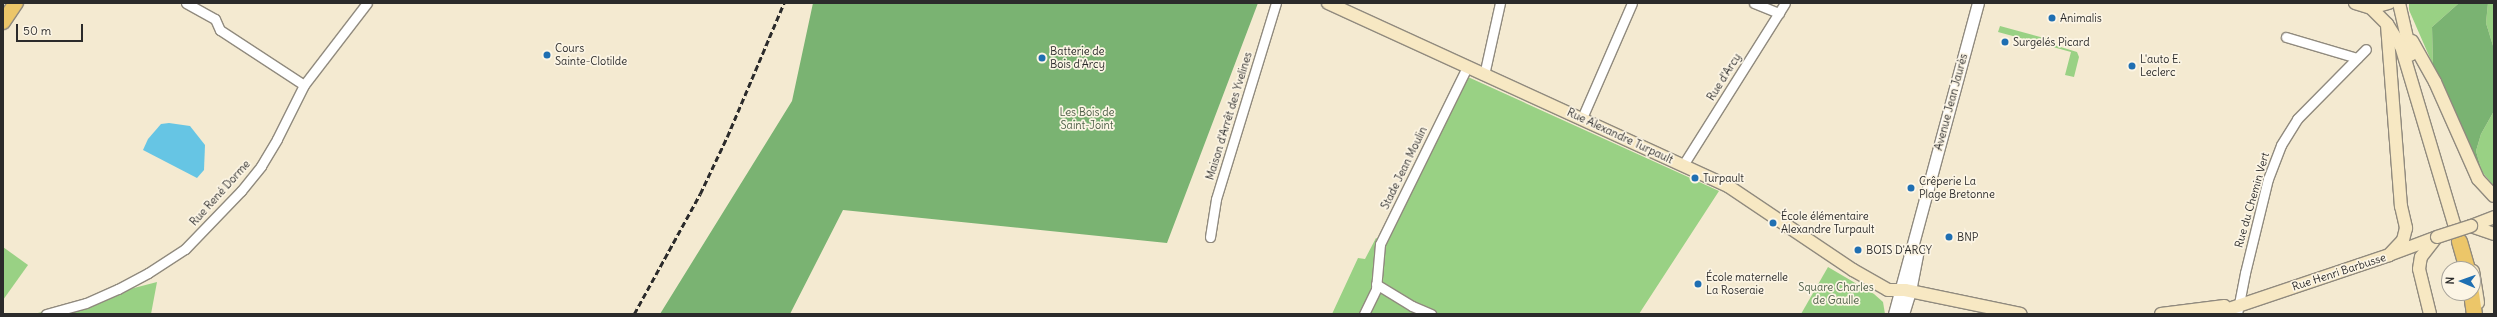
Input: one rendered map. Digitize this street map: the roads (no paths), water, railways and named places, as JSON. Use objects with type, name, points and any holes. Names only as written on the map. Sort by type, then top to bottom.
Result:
[{"type":"highway","points":[[2459,241],[2465,261]]},
{"type":"highway","points":[[2472,301],[2474,314]]},
{"type":"main road","points":[[3,22],[16,3]]},
{"type":"main road","name":"Rue Alexandre Turpault","points":[[1328,3],[1728,186],[1873,282],[1888,290],[1905,290]]},
{"type":"main road","points":[[2355,3],[2371,8],[2387,24],[2401,46],[2459,241],[2460,261]]},
{"type":"main road","points":[[2371,8],[2389,3]]},
{"type":"main road","points":[[2400,3],[2407,39],[2470,261]]},
{"type":"main road","points":[[2387,24],[2400,206],[2406,228],[2403,240],[2390,255]]},
{"type":"main road","points":[[2406,30],[2435,82],[2478,179],[2494,196]]},
{"type":"main road","points":[[2471,226],[2494,217]]},
{"type":"main road","points":[[2471,226],[2494,220]]},
{"type":"main road","points":[[2471,226],[2494,234]]},
{"type":"main road","name":"Rue Henri Barbusse","points":[[2214,314],[2238,309],[2471,226]]},
{"type":"main road","points":[[2430,314],[2419,269],[2421,257],[2437,237]]},
{"type":"main road","points":[[1905,290],[2021,314]]},
{"type":"main road","points":[[1955,301],[1965,307],[1989,314]]},
{"type":"main road","points":[[2467,301],[2469,314]]},
{"type":"main road","points":[[2478,301],[2480,314]]},
{"type":"main road","name":"Rue Henri Barbusse","points":[[2161,314],[2238,309]]},
{"type":"street","points":[[186,3],[215,19],[220,30],[304,85]]},
{"type":"street","name":"Rue René Dorme","points":[[46,314],[86,304],[148,273],[185,249],[240,191],[261,166],[277,139],[304,85],[367,3]]},
{"type":"street","name":"Maison d'Arrêt des Yvelines","points":[[1210,237],[1216,199],[1276,3]]},
{"type":"street","points":[[1484,75],[1500,3]]},
{"type":"street","points":[[1582,118],[1632,3]]},
{"type":"street","points":[[1754,3],[1779,13]]},
{"type":"street","name":"Rue d'Arcy","points":[[1683,165],[1785,3]]},
{"type":"street","name":"Avenue Jean Jaurès","points":[[1905,290],[1925,202],[1978,3]]},
{"type":"street","points":[[2286,37],[2357,58]]},
{"type":"street","name":"Rue du Chemin Vert","points":[[2238,309],[2245,273],[2268,179],[2281,145],[2297,119],[2366,49]]},
{"type":"street","name":"Stade Jean Moulin","points":[[1364,314],[1376,284],[1380,244],[1467,67]]},
{"type":"street","points":[[1376,284],[1412,306],[1431,314]]},
{"type":"street","points":[[1894,314],[1905,290]]},
{"type":"street","points":[[1903,314],[1905,290]]},
{"type":"water","points":[[169,123],[190,126],[205,145],[204,170],[197,178],[143,150],[148,139],[161,124]]},
{"type":"railway","points":[[634,314],[700,194],[727,137],[784,3]]},
{"type":"place","name":"Animalis","points":[[2052,18]]},
{"type":"place","name":"Surgelés Picard","points":[[2005,42]]},
{"type":"place","name":"Cours Sainte-Clotilde","points":[[547,55]]},
{"type":"place","name":"Batterie de Bois d'Arcy","points":[[1042,58]]},
{"type":"place","name":"L'auto E. Leclerc","points":[[2132,66]]},
{"type":"place","name":"Turpault","points":[[1695,178]]},
{"type":"place","name":"Crêperie La Plage Bretonne","points":[[1911,188]]},
{"type":"place","name":"École élémentaire Alexandre Turpault","points":[[1773,223]]},
{"type":"place","name":"BNP","points":[[1949,237]]},
{"type":"place","name":"BOIS D'ARCY","points":[[1858,250]]},
{"type":"place","name":"École maternelle La Roseraie","points":[[1698,284]]},
{"type":"park label","name":"Les Bois de Saint-Joint","points":[[1087,119]]},
{"type":"park label","name":"Square Charles de Gaulle","points":[[1836,294]]}]
